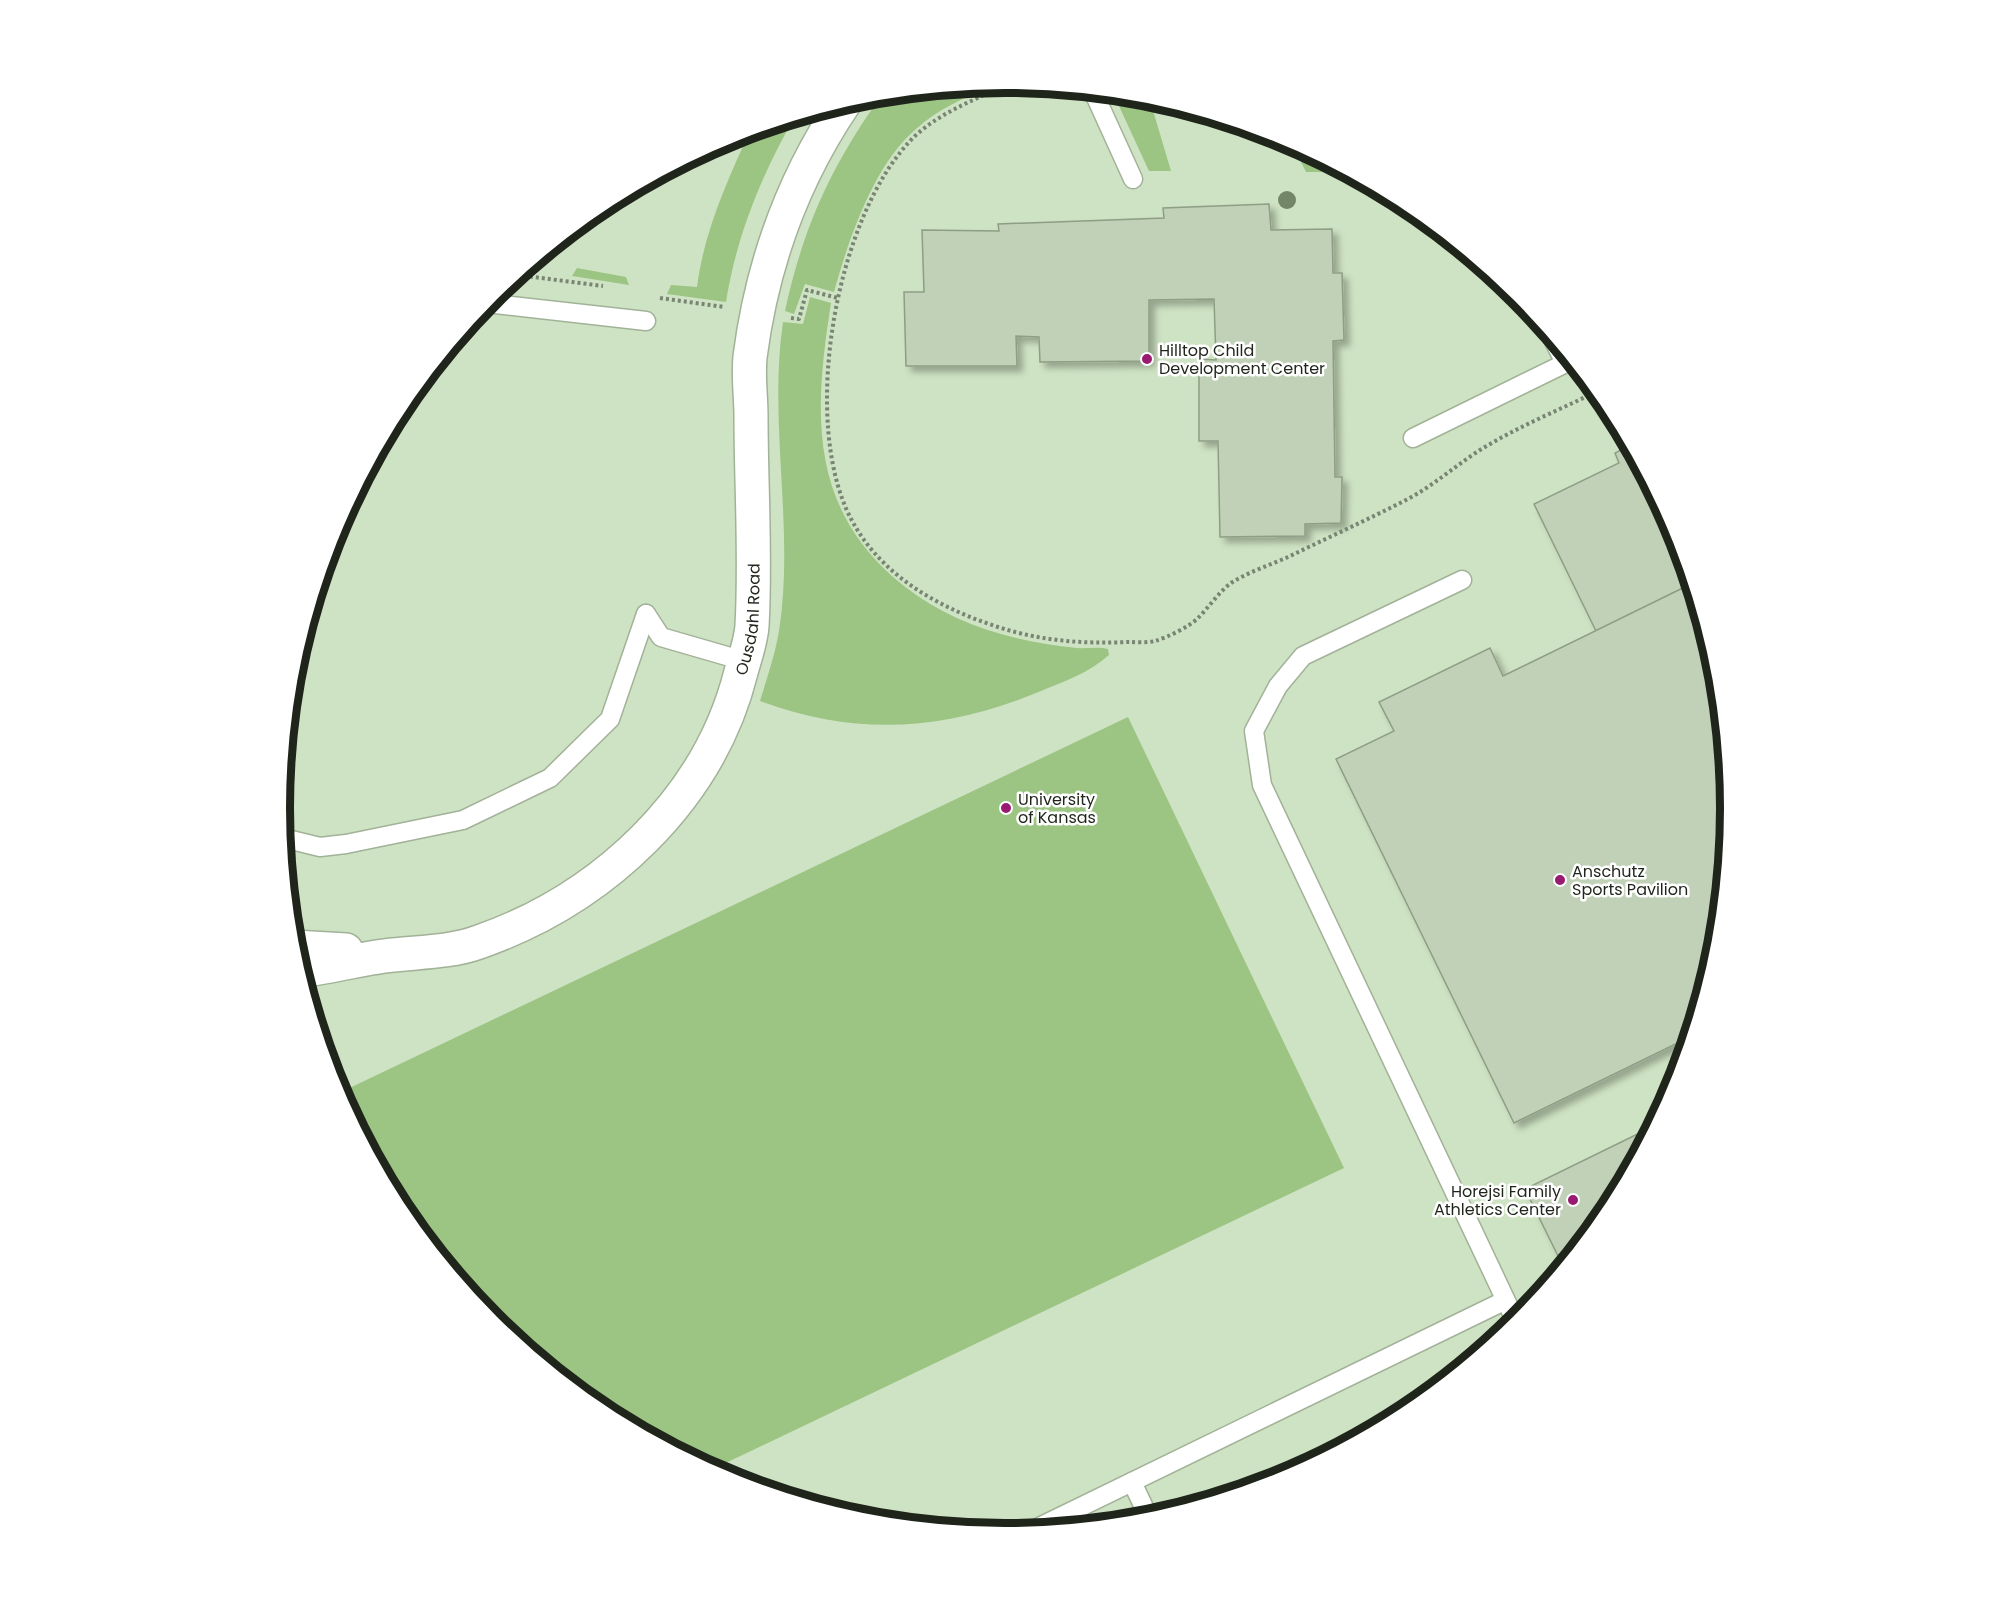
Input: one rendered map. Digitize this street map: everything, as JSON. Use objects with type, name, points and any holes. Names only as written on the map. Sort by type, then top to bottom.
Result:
[{"type":"street","name":"Ousdahl Road","points":[[309,969],[390,955],[438,951],[476,943],[548,912],[613,868],[637,848],[696,774],[718,737],[734,701],[752,629],[754,543],[750,474],[750,361],[762,285],[777,234],[796,184],[838,113]]},
{"type":"street","name":"Ousdahl Road","points":[[304,948],[390,955]]},
{"type":"lane","points":[[1097,99],[1133,179]]},
{"type":"lane","points":[[499,304],[646,321]]},
{"type":"lane","points":[[1413,438],[1565,363]]},
{"type":"lane","points":[[1462,580],[1303,656],[1278,686],[1254,731],[1262,785],[1511,1315]]},
{"type":"lane","points":[[291,840],[320,847],[338,845],[463,820],[549,777],[610,719],[646,614],[661,637],[744,661]]},
{"type":"lane","points":[[1049,1522],[1504,1301]]},
{"type":"lane","points":[[1132,1482],[1145,1510]]},
{"type":"path","points":[[989,94],[939,118],[900,153],[862,224],[838,298],[827,367],[826,431],[836,481],[854,525],[880,558],[927,597],[981,622],[1040,639],[1098,644],[1154,641],[1194,622],[1230,584],[1429,488],[1481,449],[1590,395]]},
{"type":"path","points":[[785,317],[799,320],[807,290],[838,298]]},
{"type":"path","points":[[696,303],[712,305]]},
{"type":"shaded area","name":"University of Kansas","points":[[1006,93],[1099,99],[1191,117],[1236,131],[1280,147],[1364,189],[1442,241],[1478,271],[1544,337],[1574,373],[1626,451],[1648,492],[1684,579],[1697,623],[1708,669],[1720,762],[1720,855],[1715,902],[1708,948],[1684,1038],[1648,1125],[1626,1166],[1574,1244],[1544,1280],[1478,1346],[1442,1376],[1364,1428],[1322,1450],[1280,1470],[1191,1500],[1099,1518],[1006,1524],[913,1518],[821,1500],[776,1486],[732,1470],[648,1428],[570,1376],[534,1346],[468,1280],[438,1244],[386,1166],[364,1125],[328,1038],[315,994],[304,948],[292,855],[290,808],[297,715],[304,669],[328,579],[364,492],[386,451],[438,373],[468,337],[534,271],[570,241],[648,189],[690,167],[732,147],[821,117],[913,99],[959,95]]},
{"type":"green space","points":[[972,94],[934,115],[916,129],[887,162],[864,204],[834,292],[805,284],[794,314],[785,311],[792,280],[810,224],[834,172],[875,106],[913,99]]},
{"type":"green space","points":[[1117,102],[1152,108],[1171,171],[1149,171]]},
{"type":"green space","points":[[789,127],[771,161],[743,230],[726,302],[667,294],[671,285],[697,287],[705,246],[725,188],[745,142]]},
{"type":"green space","points":[[1301,157],[1332,172],[1306,172],[1299,158]]},
{"type":"green space","points":[[577,268],[626,277],[629,285],[572,276]]},
{"type":"green space","points":[[810,297],[831,303],[822,379],[821,415],[824,450],[831,484],[845,517],[865,548],[905,587],[930,604],[957,618],[986,630],[1029,641],[1077,648],[1108,649],[1109,655],[1085,672],[1041,691],[970,714],[936,721],[901,725],[867,724],[796,713],[760,701],[779,631],[783,593],[784,554],[778,399],[783,322],[803,324]]},
{"type":"green space","points":[[1128,717],[1344,1168],[721,1465],[648,1428],[608,1403],[570,1376],[500,1314],[438,1244],[411,1206],[386,1166],[348,1089]]},
{"type":"building","name":"Hilltop Child Development Center","points":[[1269,204],[1271,230],[1332,229],[1333,273],[1342,273],[1344,340],[1333,341],[1335,477],[1342,477],[1341,523],[1305,524],[1305,536],[1220,537],[1218,441],[1199,441],[1199,359],[1216,360],[1214,299],[1149,300],[1149,361],[1040,362],[1039,337],[1016,336],[1017,366],[906,366],[904,292],[924,292],[922,230],[999,231],[998,224],[1164,218],[1163,208]]},
{"type":"building","points":[[1624,448],[1648,492],[1686,586],[1596,631],[1534,504],[1619,463],[1615,453]]},
{"type":"building","name":"Anschutz Sports Pavilion","points":[[1686,586],[1708,669],[1720,762],[1720,855],[1715,902],[1708,948],[1683,1040],[1514,1123],[1336,759],[1394,731],[1379,702],[1490,648],[1503,676]]},
{"type":"building","name":"Horejsi Family Athletics Center","points":[[1645,1130],[1601,1206],[1560,1260],[1525,1189]]},
{"type":"place","name":"Hilltop Child Development Center","points":[[1147,359]]},
{"type":"place","name":"University of Kansas","points":[[1006,808]]},
{"type":"place","name":"Anschutz Sports Pavilion","points":[[1560,880]]},
{"type":"place","name":"Horejsi Family Athletics Center","points":[[1573,1200]]}]
